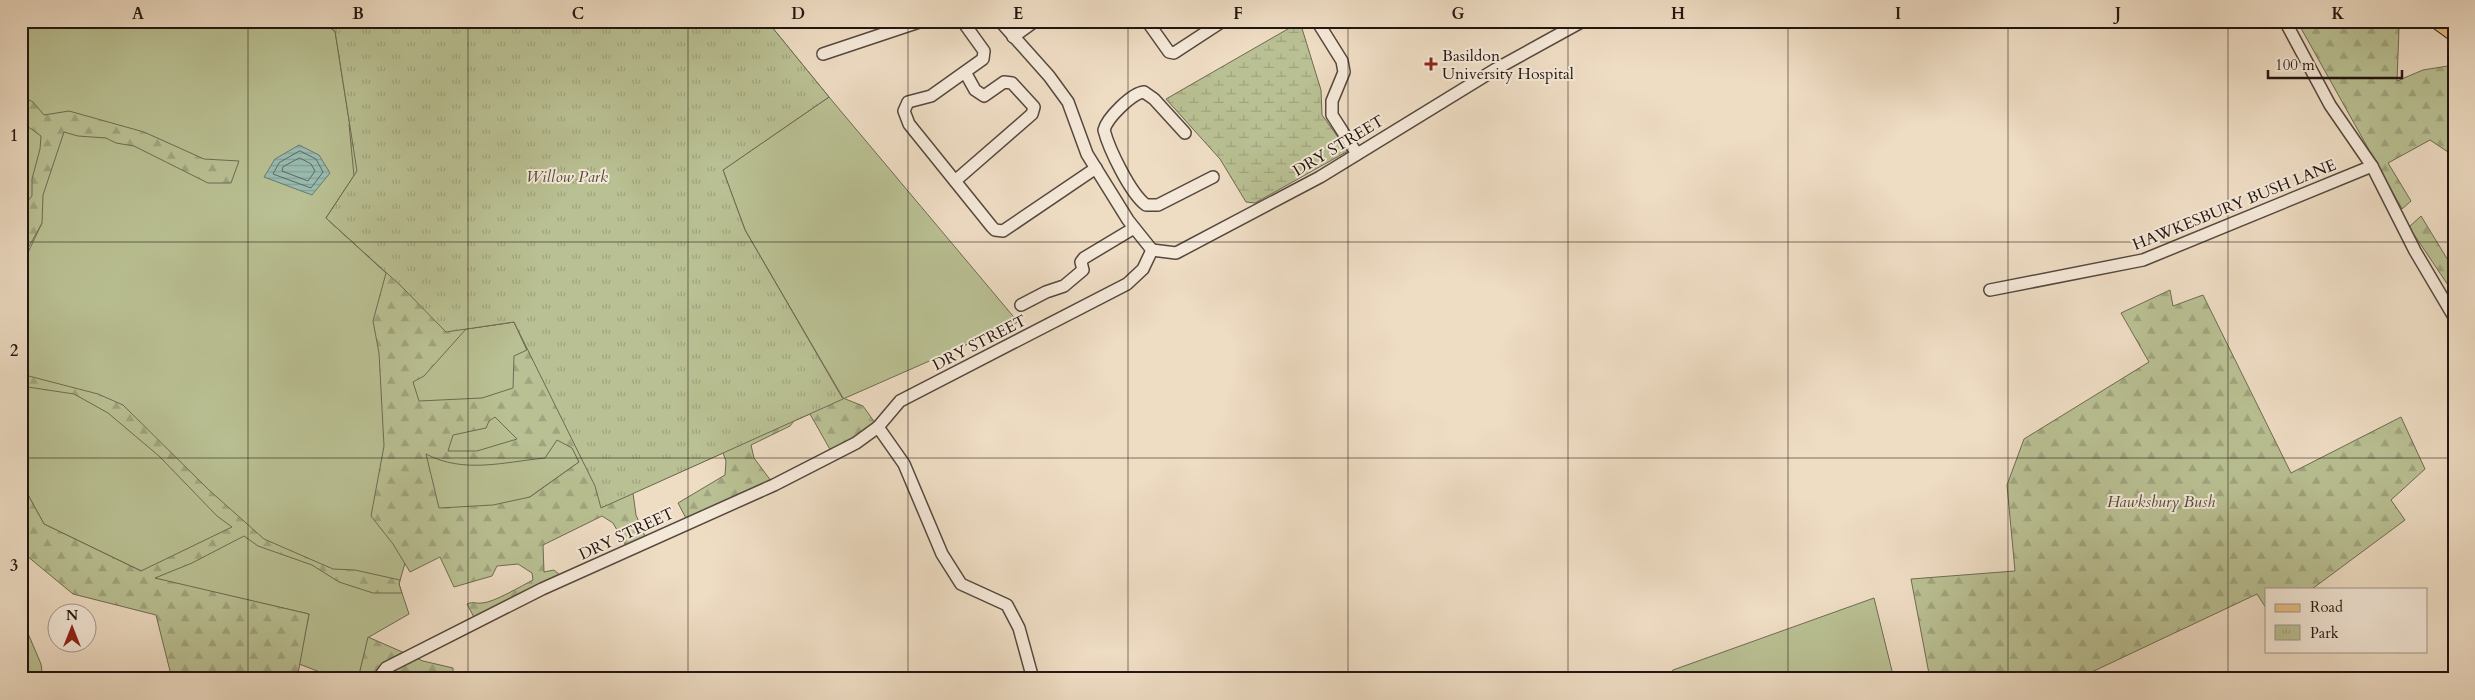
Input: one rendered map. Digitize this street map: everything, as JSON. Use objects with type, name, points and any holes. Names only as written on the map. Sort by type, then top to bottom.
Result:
[{"type":"main road","points":[[2436,21],[2454,34]]},
{"type":"street","points":[[823,54],[922,21]]},
{"type":"street","points":[[1000,21],[1049,76],[1068,102],[1087,154],[1134,228],[1152,250]]},
{"type":"street","points":[[1013,37],[1035,21]]},
{"type":"street","points":[[1147,21],[1169,52],[1174,53],[1223,21]]},
{"type":"street","points":[[1316,21],[1342,61],[1344,72],[1332,101],[1332,115],[1356,154]]},
{"type":"street","name":"DRY STREET","points":[[378,679],[386,668],[542,588],[774,485],[856,443],[878,427],[900,401],[1127,284],[1143,269],[1152,250],[1176,253],[1320,177],[1496,69],[1583,21]]},
{"type":"street","points":[[2285,21],[2330,104],[2372,166],[2415,251],[2454,316]]},
{"type":"street","points":[[967,23],[982,48],[985,55],[983,59],[931,96],[908,102],[904,111],[909,124],[992,227],[999,231],[1012,225],[1096,168]]},
{"type":"street","points":[[955,181],[1032,114],[1034,107],[1012,83],[1004,82],[984,96],[975,90],[965,72]]},
{"type":"street","points":[[1185,133],[1154,99],[1144,92],[1136,94],[1110,118],[1104,130],[1130,184],[1142,202],[1154,206],[1213,177]]},
{"type":"street","name":"HAWKESBURY BUSH LANE","points":[[1990,290],[2143,260],[2372,166]]},
{"type":"street","points":[[1112,194],[1130,184]]},
{"type":"street","points":[[1021,306],[1046,292],[1064,286],[1083,270],[1081,262],[1084,258],[1134,228]]},
{"type":"street","points":[[878,427],[904,464],[942,554],[960,584],[1006,605],[1018,628],[1033,679]]},
{"type":"green space","points":[[21,21],[319,21],[335,31],[357,171],[326,218],[401,286],[445,332],[514,322],[579,462],[507,513],[405,563],[399,584],[409,614],[369,637],[358,679],[338,679],[299,664],[309,614],[160,580],[44,524],[21,482],[21,267],[42,223],[21,209],[21,126],[27,125],[21,101]]},
{"type":"green space","name":"Willow Park","points":[[319,21],[767,21],[829,97],[723,170],[745,230],[843,399],[601,508],[595,486],[514,322],[446,332],[401,286],[326,218],[357,171],[335,31]]},
{"type":"green space","name":"Willow Park","points":[[767,21],[829,97],[723,170],[745,230],[843,398],[863,406],[878,427],[832,453],[810,414],[794,421],[790,426],[751,445],[754,458],[774,485],[688,522],[678,503],[725,475],[726,461],[723,453],[633,493],[636,515],[647,541],[629,551],[613,523],[602,516],[543,545],[544,572],[554,570],[566,580],[476,621],[467,604],[487,602],[500,597],[533,580],[532,573],[518,564],[497,566],[492,576],[454,587],[440,557],[410,572],[393,544],[371,516],[384,446],[379,353],[373,321],[386,273],[326,218],[354,176],[349,124]],"holes":[[[514,322],[527,350],[514,356],[513,388],[482,398],[419,401],[413,382],[424,376],[466,329]],[[495,417],[517,439],[477,451],[448,451],[453,435],[486,428],[489,421]],[[557,440],[572,448],[579,462],[530,497],[493,505],[439,508],[426,454],[455,464],[470,465],[499,464],[545,458]]]},
{"type":"green space","points":[[2297,21],[2391,21],[2399,28],[2397,81],[2423,70],[2454,65],[2454,156],[2430,140],[2388,163],[2411,201],[2402,209]]},
{"type":"green space","points":[[1300,22],[1321,90],[1322,115],[1348,151],[1255,203],[1246,202],[1220,159],[1166,99]]},
{"type":"green space","points":[[21,96],[33,102],[44,115],[69,111],[144,132],[204,159],[239,161],[231,183],[208,183],[134,146],[116,143],[106,138],[78,136],[64,132],[43,195],[42,223],[21,261],[21,209],[32,196],[32,179],[40,149],[41,136],[27,126],[21,126]]},
{"type":"green space","points":[[829,97],[1018,322],[843,399],[745,230],[722,169]]},
{"type":"green space","points":[[2421,216],[2454,270],[2454,294],[2409,227]]},
{"type":"green space","name":"Hawksbury Bush","points":[[2170,290],[2173,306],[2203,295],[2291,473],[2401,417],[2425,469],[2391,500],[2405,520],[2313,588],[2265,588],[2265,606],[2257,594],[2077,679],[1930,679],[1911,579],[2015,571],[2007,485],[2024,439],[2149,362],[2121,313]]},
{"type":"green space","points":[[21,374],[98,394],[123,405],[209,490],[264,539],[333,569],[355,570],[400,580],[399,584],[402,593],[373,593],[339,582],[312,565],[258,546],[244,536],[192,563],[155,578],[309,614],[297,679],[172,679],[156,615],[73,594],[21,551],[21,482],[44,524],[141,571],[232,527],[217,516],[159,456],[108,413],[74,394],[21,386]]},
{"type":"green space","points":[[1874,598],[1894,679],[1665,679],[1673,670]]},
{"type":"green space","points":[[21,617],[41,664],[43,679],[21,679]]},
{"type":"green space","points":[[368,637],[423,661],[453,668],[453,679],[358,679]]},
{"type":"water","points":[[299,145],[319,155],[330,173],[312,195],[264,177],[275,159]]},
{"type":"place","name":"Basildon University Hospital","points":[[1431,64]]}]
